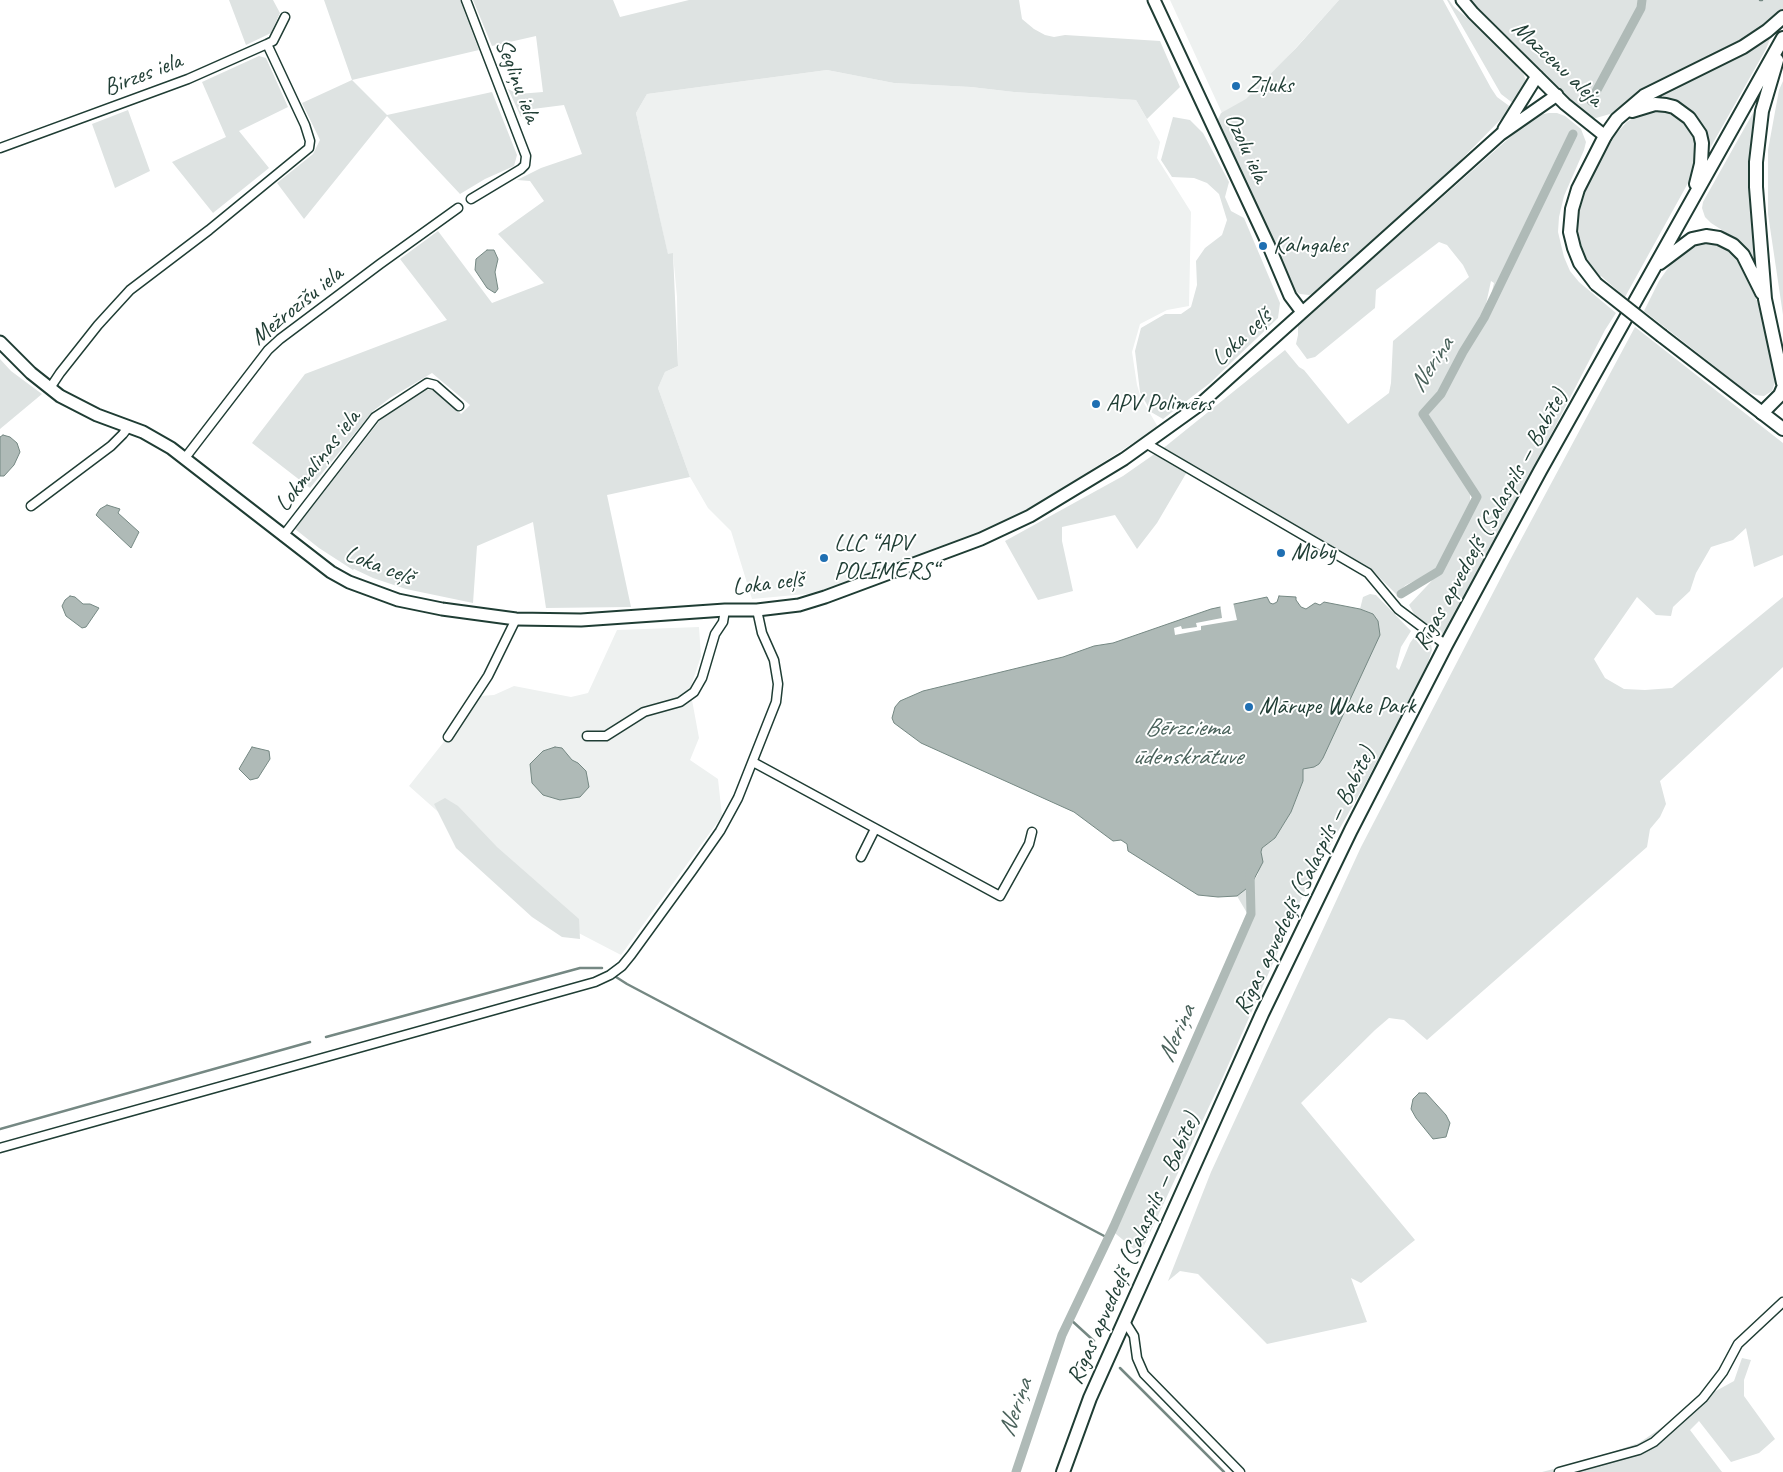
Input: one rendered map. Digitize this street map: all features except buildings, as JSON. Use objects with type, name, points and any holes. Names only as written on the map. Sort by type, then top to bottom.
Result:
[{"type":"main road","name":"Ozolu iela","points":[[1154,0],[1268,244],[1290,296],[1302,312]]},
{"type":"main road","name":"Mazcenu aleja","points":[[1462,0],[1537,76],[1605,136]]},
{"type":"main road","points":[[1783,17],[1767,31],[1743,47],[1644,96],[1623,114],[1605,136],[1578,189],[1572,209],[1570,232],[1580,263],[1596,284],[1783,429]]},
{"type":"main road","name":"Rīgas apvedceļš (Salaspils — Babīte)","points":[[1062,1472],[1090,1398],[1124,1320],[1262,1014],[1351,830],[1446,645],[1540,471],[1783,38]]},
{"type":"main road","points":[[1783,43],[1762,111],[1756,162],[1756,204],[1765,299],[1783,383]]},
{"type":"main road","name":"Loka ceļš","points":[[1501,134],[1537,76]]},
{"type":"main road","name":"Loka ceļš","points":[[0,342],[31,374],[60,396],[80,407],[149,436],[185,458],[315,561],[349,582],[398,600],[442,609],[516,619],[581,620],[725,610],[757,610],[799,605],[981,539],[1030,516],[1106,471],[1147,444],[1216,390],[1501,134],[1557,95]]},
{"type":"main road","points":[[1623,114],[1655,104],[1674,107],[1689,118],[1700,134],[1702,153],[1690,203]]},
{"type":"main road","points":[[1654,268],[1680,246],[1692,239],[1706,236],[1719,238],[1733,245],[1743,255],[1765,299]]},
{"type":"main road","points":[[1762,413],[1780,394],[1783,388]]},
{"type":"street","name":"Segliņu iela","points":[[466,0],[526,156],[525,165],[517,173],[471,199]]},
{"type":"street","name":"Birzes iela","points":[[0,148],[188,79],[267,44],[273,41],[285,17]]},
{"type":"street","points":[[50,388],[98,325],[130,290],[209,230],[309,148],[310,141],[305,125],[267,44]]},
{"type":"street","name":"Mežrozīšu iela","points":[[185,458],[268,350],[280,339],[458,208]]},
{"type":"street","name":"Lokmaliņas iela","points":[[283,536],[375,417],[427,383],[435,385],[459,406]]},
{"type":"street","points":[[32,506],[111,446],[129,426]]},
{"type":"street","points":[[1147,444],[1368,573],[1398,609],[1446,645]]},
{"type":"street","points":[[587,736],[606,736],[644,712],[680,702],[694,692],[702,678],[715,634],[723,622],[725,610]]},
{"type":"street","points":[[0,1148],[585,985],[610,975],[622,966],[631,955],[720,831],[738,798],[776,702],[778,684],[774,660],[762,633],[757,610]]},
{"type":"street","points":[[448,737],[488,676],[516,619]]},
{"type":"street","points":[[752,762],[998,899],[1029,844],[1032,832]]},
{"type":"street","points":[[861,856],[875,829]]},
{"type":"street","points":[[1559,1472],[1639,1450],[1654,1442],[1703,1398],[1723,1372],[1729,1357],[1738,1344],[1783,1302]]},
{"type":"street","points":[[1124,1320],[1134,1336],[1137,1358],[1144,1374],[1240,1472]]},
{"type":"shaded area","points":[[229,0],[273,0],[280,13],[271,33],[246,45]]},
{"type":"shaded area","points":[[324,0],[460,0],[479,50],[352,80]]},
{"type":"shaded area","points":[[473,0],[613,0],[620,17],[689,0],[1019,0],[1022,19],[1045,35],[1054,37],[1065,35],[1160,41],[1180,87],[1147,119],[1136,100],[894,83],[827,70],[647,94],[636,113],[668,254],[673,253],[678,366],[665,372],[658,388],[690,477],[607,495],[631,607],[546,608],[533,522],[477,546],[473,603],[406,589],[353,570],[319,548],[295,529],[381,419],[426,389],[436,391],[461,414],[470,405],[432,373],[390,398],[373,411],[310,488],[252,443],[305,374],[447,320],[400,259],[438,231],[492,303],[544,283],[498,234],[544,201],[530,181],[517,180],[541,168],[582,154],[564,105],[525,110],[521,117],[508,89],[518,94],[543,92],[536,36],[492,46]]},
{"type":"shaded area","name":"Zīļuks","points":[[1170,0],[1339,0],[1227,124]]},
{"type":"shaded area","points":[[1339,0],[1443,0],[1491,88],[1497,97],[1512,108],[1444,177],[1319,291],[1309,295],[1300,294],[1293,290],[1218,126],[1218,119],[1221,113],[1246,99],[1297,47]]},
{"type":"shaded area","points":[[1447,0],[1521,67],[1526,81],[1514,104],[1501,94]]},
{"type":"shaded area","points":[[1470,0],[1783,0],[1783,9],[1749,38],[1638,95],[1610,114],[1596,118],[1590,117],[1581,110],[1478,11]]},
{"type":"shaded area","points":[[1772,34],[1766,49],[1709,150],[1704,132],[1670,100],[1664,98],[1661,93]]},
{"type":"shaded area","points":[[259,56],[266,58],[288,107],[239,131],[269,168],[213,213],[172,162],[226,137],[202,82]]},
{"type":"shaded area","points":[[827,70],[894,83],[1136,100],[1160,142],[1157,158],[1191,212],[1189,306],[1167,310],[1140,324],[1132,352],[1141,398],[1158,427],[1019,516],[944,547],[817,593],[752,599],[731,531],[708,508],[690,477],[658,388],[665,372],[678,366],[677,297],[673,254],[668,255],[636,113],[647,94]]},
{"type":"shaded area","points":[[352,80],[387,115],[492,92],[517,155],[514,166],[485,179],[460,194],[387,116],[304,219],[277,183],[313,154],[320,140],[302,103]]},
{"type":"shaded area","points":[[1783,81],[1783,315],[1768,214],[1768,150],[1779,90]]},
{"type":"shaded area","points":[[1758,104],[1752,143],[1750,181],[1756,262],[1754,262],[1748,250],[1739,241],[1705,217],[1702,208],[1703,202]]},
{"type":"shaded area","points":[[1651,109],[1669,111],[1688,124],[1694,135],[1697,158],[1693,174],[1625,297],[1600,277],[1586,259],[1578,238],[1579,213],[1585,191],[1612,138],[1627,122],[1643,111]]},
{"type":"shaded area","points":[[128,110],[150,171],[115,188],[92,124]]},
{"type":"shaded area","points":[[1549,113],[1565,116],[1581,129],[1586,142],[1564,196],[1559,217],[1558,232],[1564,257],[1570,271],[1579,282],[1616,313],[1605,330],[1448,634],[1442,636],[1416,617],[1409,605],[1440,572],[1479,498],[1430,420],[1428,413],[1443,396],[1465,353],[1485,321],[1494,283],[1491,281],[1483,318],[1460,355],[1441,393],[1423,414],[1470,492],[1470,506],[1435,571],[1406,585],[1396,594],[1373,571],[1191,465],[1157,523],[1137,549],[1115,515],[1062,527],[1062,541],[1073,591],[1038,600],[1005,541],[1123,476],[1166,446],[1285,350],[1299,367],[1304,370],[1348,424],[1389,393],[1393,341],[1469,277],[1463,265],[1447,245],[1439,242],[1376,290],[1375,308],[1315,357],[1307,359],[1296,344],[1298,325],[1516,132],[1539,115]]},
{"type":"shaded area","points":[[1173,117],[1190,120],[1203,133],[1229,182],[1225,197],[1231,211],[1244,218],[1280,303],[1278,318],[1210,383],[1163,419],[1151,412],[1140,392],[1135,351],[1141,328],[1165,314],[1181,314],[1191,307],[1197,285],[1196,261],[1205,248],[1222,235],[1227,220],[1219,194],[1207,183],[1194,178],[1172,177],[1161,160]]},
{"type":"shaded area","points":[[1706,243],[1727,248],[1737,257],[1747,274],[1764,320],[1775,376],[1772,391],[1764,396],[1755,395],[1745,390],[1644,311],[1659,281],[1675,258],[1688,248]]},
{"type":"shaded area","points":[[1635,327],[1783,443],[1783,555],[1754,567],[1746,528],[1733,540],[1711,547],[1696,573],[1690,591],[1673,607],[1671,616],[1656,615],[1637,597],[1594,659],[1605,678],[1624,689],[1672,688],[1783,597],[1783,667],[1660,781],[1666,804],[1660,817],[1650,829],[1647,847],[1427,1040],[1404,1020],[1389,1018],[1301,1103],[1415,1240],[1361,1283],[1351,1278],[1367,1322],[1267,1344],[1198,1274],[1180,1271],[1168,1281],[1211,1172],[1361,847],[1509,562]]},
{"type":"shaded area","points":[[0,359],[11,371],[42,394],[0,429]]},
{"type":"shaded area","points":[[1370,594],[1376,595],[1411,631],[1401,647],[1396,667],[1399,670],[1410,643],[1415,636],[1421,635],[1431,644],[1432,650],[1427,665],[1365,784],[1307,886],[1222,1079],[1140,1254],[1110,1229],[1247,913],[1237,896],[1251,885],[1258,874],[1262,848],[1275,838],[1291,812],[1303,781],[1303,769],[1319,764],[1328,746],[1373,614],[1360,609],[1363,597]]},
{"type":"shaded area","points":[[699,627],[701,656],[690,689],[699,738],[690,760],[718,779],[722,816],[621,955],[569,928],[409,786],[480,696],[494,695],[514,686],[571,697],[588,693],[617,630]]},
{"type":"shaded area","points":[[445,798],[458,806],[497,847],[579,919],[580,939],[562,937],[532,917],[456,848],[434,804]]},
{"type":"shaded area","points":[[1742,1358],[1751,1360],[1744,1380],[1744,1396],[1775,1439],[1759,1453],[1731,1462],[1699,1421],[1690,1430],[1722,1472],[1542,1472],[1588,1460],[1639,1443],[1689,1409],[1709,1398],[1714,1392],[1734,1381]]},
{"type":"water","points":[[487,250],[494,250],[498,259],[495,272],[498,289],[495,293],[487,288],[475,270],[476,259]]},
{"type":"water","points":[[3,435],[10,437],[17,443],[20,452],[14,465],[4,476],[0,476],[0,437]]},
{"type":"water","points":[[107,505],[120,509],[118,513],[139,532],[131,548],[96,515],[100,509]]},
{"type":"water","points":[[70,596],[75,597],[83,604],[90,604],[99,608],[86,627],[82,628],[66,616],[62,606]]},
{"type":"water","name":"Bērzciema ūdenskrātuve","points":[[1279,596],[1296,597],[1301,607],[1306,609],[1315,603],[1320,605],[1324,602],[1360,609],[1373,614],[1378,621],[1380,635],[1323,758],[1314,767],[1303,769],[1303,781],[1291,812],[1275,838],[1262,848],[1263,862],[1251,885],[1237,896],[1198,895],[1128,851],[1127,844],[1121,840],[1113,841],[1074,812],[921,743],[894,723],[892,718],[895,707],[900,701],[923,691],[1063,657],[1094,646],[1113,643],[1211,609],[1267,597],[1270,603],[1273,604],[1277,602]]},
{"type":"water","points":[[252,747],[269,751],[270,759],[258,778],[250,780],[239,769]]},
{"type":"water","points":[[555,747],[562,748],[572,760],[586,771],[589,787],[580,797],[560,800],[543,795],[532,783],[530,764],[543,751]]},
{"type":"water","points":[[1419,1093],[1426,1093],[1446,1115],[1450,1123],[1446,1137],[1433,1139],[1416,1118],[1411,1109],[1413,1099]]},
{"type":"pier","points":[[1233,602],[1237,620],[1201,626],[1201,630],[1175,635],[1174,628],[1181,626],[1182,629],[1197,627],[1196,623],[1222,618],[1220,604]]},
{"type":"waterway","name":"Neriņa","points":[[1591,101],[1641,8],[1642,0]]},
{"type":"waterway","name":"Neriņa","points":[[1401,594],[1439,571],[1477,497],[1423,414],[1441,394],[1463,352],[1484,318],[1573,134]]},
{"type":"waterway","name":"Neriņa","points":[[1016,1472],[1062,1335],[1114,1226],[1251,914],[1250,873]]},
{"type":"waterway","points":[[326,1037],[580,968],[602,968]]},
{"type":"waterway","points":[[616,977],[1108,1238]]},
{"type":"waterway","points":[[0,1129],[310,1042]]},
{"type":"waterway","points":[[1070,1319],[1094,1341]]},
{"type":"waterway","points":[[1120,1368],[1224,1472]]},
{"type":"place","name":"Zīļuks","points":[[1236,86]]},
{"type":"place","name":"Kalngales","points":[[1263,246]]},
{"type":"place","name":"APV Polimērs","points":[[1096,404]]},
{"type":"place","name":"Moby","points":[[1281,553]]},
{"type":"place","name":"LLC “APV POLIMĒRS“","points":[[824,558]]},
{"type":"place","name":"Mārupe Wake Park","points":[[1249,707]]}]
